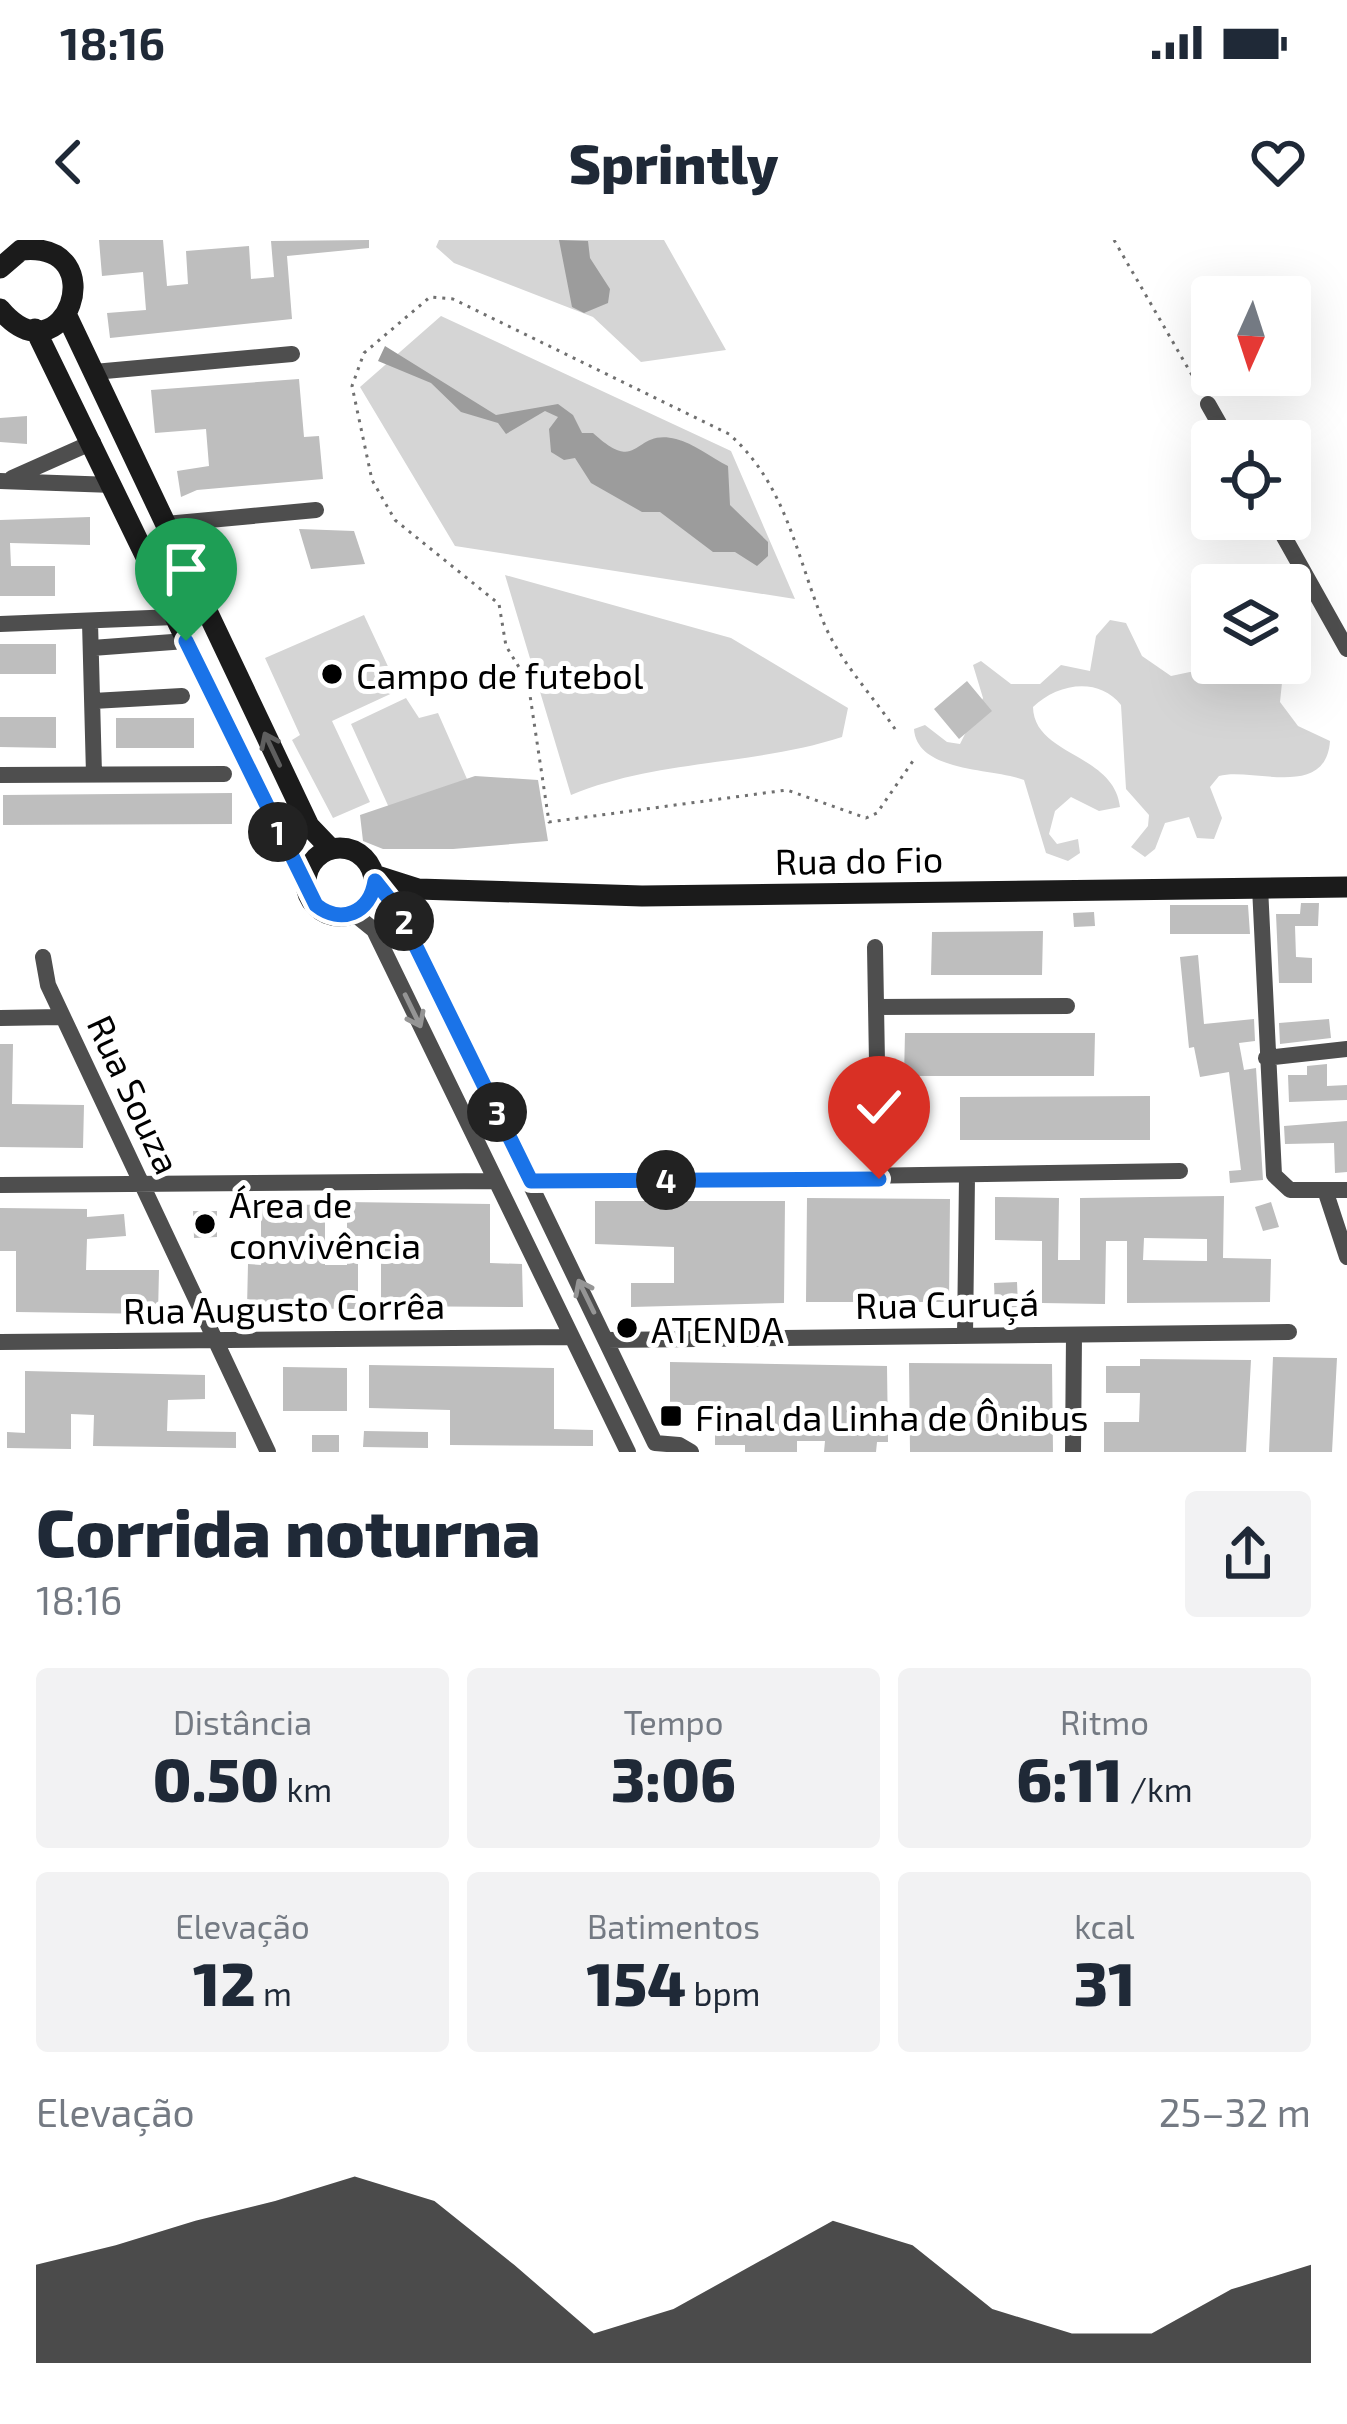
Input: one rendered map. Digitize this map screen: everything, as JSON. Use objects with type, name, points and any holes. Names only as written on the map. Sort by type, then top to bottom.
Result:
[{"type":"street","points":[[16,251],[69,267],[75,291],[66,314],[35,329]]},
{"type":"street","points":[[0,309],[10,320],[35,329],[307,887],[324,911],[353,913],[374,930],[568,1337],[628,1452]]},
{"type":"street","points":[[66,314],[309,826],[331,849]]},
{"type":"street","points":[[94,372],[292,354]]},
{"type":"street","points":[[1208,404],[1217,420]]},
{"type":"street","points":[[3,481],[93,442]]},
{"type":"street","points":[[3,481],[113,485]]},
{"type":"street","points":[[166,524],[316,510]]},
{"type":"street","points":[[1286,540],[1347,649]]},
{"type":"street","points":[[0,624],[175,616]]},
{"type":"street","points":[[90,622],[94,775]]},
{"type":"street","points":[[92,649],[186,641]]},
{"type":"street","points":[[93,701],[182,696]]},
{"type":"street","points":[[0,775],[224,774]]},
{"type":"street","points":[[307,887],[314,860],[331,849],[358,852],[398,910],[655,1443],[679,1445],[691,1452]]},
{"type":"street","points":[[353,913],[369,901],[375,878]]},
{"type":"street","name":"Rua do Fio","points":[[375,878],[418,889],[642,896],[1347,887]]},
{"type":"street","points":[[1260,887],[1276,1180],[1290,1190],[1347,1190]]},
{"type":"street","points":[[875,947],[879,1179]]},
{"type":"street","name":"Rua Souza","points":[[43,957],[62,1017],[268,1452]]},
{"type":"street","points":[[876,1007],[1067,1006]]},
{"type":"street","points":[[0,1018],[62,1017]]},
{"type":"street","points":[[1266,1058],[1347,1049]]},
{"type":"street","points":[[531,1181],[1180,1171]]},
{"type":"street","points":[[964,1336],[968,1177]]},
{"type":"street","points":[[0,1185],[494,1181]]},
{"type":"street","points":[[1326,1192],[1347,1257]]},
{"type":"street","name":"Rua Curuçá","points":[[607,1340],[1288,1332]]},
{"type":"street","points":[[1073,1452],[1074,1335]]},
{"type":"street","name":"Rua Augusto Corrêa","points":[[0,1342],[568,1337]]},
{"type":"path","points":[[1114,240],[1208,404]]},
{"type":"path","points":[[895,729],[824,625],[800,543],[754,456],[729,434],[453,298],[430,297],[364,353],[352,386],[372,480],[394,520],[499,604],[506,646],[528,682],[549,822],[787,790],[866,818],[877,813],[916,758]]},
{"type":"shaded area","points":[[439,240],[664,240],[726,350],[641,362],[593,317],[454,263],[436,247]]},
{"type":"shaded area","points":[[559,240],[588,241],[590,258],[610,289],[608,303],[584,313],[572,307]]},
{"type":"shaded area","points":[[441,316],[731,451],[795,599],[455,546],[360,387]]},
{"type":"shaded area","points":[[385,346],[496,415],[558,404],[573,415],[582,433],[593,433],[620,451],[662,437],[696,447],[728,466],[730,505],[768,542],[768,556],[757,566],[735,552],[713,552],[660,512],[642,512],[591,483],[575,458],[564,460],[551,452],[549,429],[558,417],[545,411],[506,434],[498,423],[461,412],[431,383],[378,361]]},
{"type":"shaded area","points":[[505,575],[731,638],[848,708],[842,737],[638,775],[571,795]]},
{"type":"shaded area","name":"Campo de futebol","points":[[364,615],[399,690],[332,721],[370,802],[333,818],[292,740],[300,735],[265,658]]},
{"type":"shaded area","points":[[1110,620],[1126,623],[1142,656],[1171,676],[1191,672],[1191,684],[1282,684],[1280,702],[1298,726],[1330,741],[1325,759],[1302,776],[1219,776],[1210,787],[1222,818],[1214,839],[1197,838],[1189,817],[1165,823],[1155,849],[1145,857],[1131,847],[1148,826],[1149,815],[1126,789],[1121,705],[1101,690],[1065,689],[1033,707],[1037,723],[1046,736],[1104,775],[1120,807],[1099,811],[1071,797],[1055,811],[1049,834],[1057,844],[1078,839],[1080,853],[1068,861],[1046,853],[1024,780],[942,761],[918,743],[914,729],[925,725],[947,742],[960,744],[983,698],[973,665],[981,661],[1011,684],[1040,684],[1061,665],[1090,671],[1096,636]]},
{"type":"shaded area","points":[[406,698],[419,718],[438,713],[467,779],[391,812],[351,724]]},
{"type":"building","points":[[99,240],[163,240],[167,286],[188,284],[186,251],[249,246],[251,279],[274,277],[271,241],[369,240],[369,248],[287,256],[292,319],[110,338],[107,313],[146,310],[143,272],[102,276]]},
{"type":"building","points":[[299,379],[304,437],[319,436],[323,479],[197,490],[181,497],[177,471],[209,466],[206,429],[155,433],[151,390]]},
{"type":"building","points":[[27,416],[27,444],[0,442],[0,418]]},
{"type":"building","points":[[90,517],[90,545],[10,543],[11,566],[55,566],[55,596],[0,596],[0,520]]},
{"type":"building","points":[[299,529],[354,531],[365,564],[311,569]]},
{"type":"building","points":[[0,644],[56,644],[56,674],[0,674]]},
{"type":"building","points":[[967,681],[992,711],[959,739],[934,709]]},
{"type":"building","points":[[0,717],[56,717],[56,748],[0,747]]},
{"type":"building","points":[[116,718],[194,718],[194,748],[116,748]]},
{"type":"building","points":[[475,776],[538,780],[548,841],[383,849],[363,841],[360,815]]},
{"type":"building","points":[[232,793],[232,824],[3,825],[3,795]]},
{"type":"building","points":[[1301,903],[1319,903],[1318,926],[1295,926],[1296,957],[1312,958],[1312,983],[1279,983],[1276,914],[1300,914]]},
{"type":"building","points":[[1170,905],[1248,905],[1250,934],[1170,934]]},
{"type":"building","points":[[1094,912],[1095,926],[1074,927],[1073,913]]},
{"type":"building","points":[[1043,931],[1042,975],[931,975],[932,932]]},
{"type":"building","points":[[1198,955],[1204,1024],[1254,1019],[1255,1041],[1239,1043],[1244,1070],[1256,1068],[1263,1180],[1230,1183],[1229,1171],[1241,1170],[1229,1072],[1200,1077],[1194,1047],[1189,1048],[1180,957]]},
{"type":"building","points":[[1329,1019],[1331,1038],[1280,1044],[1279,1023]]},
{"type":"building","points":[[905,1033],[1095,1033],[1094,1076],[904,1076]]},
{"type":"building","points":[[0,1044],[13,1044],[12,1104],[84,1105],[83,1148],[0,1147]]},
{"type":"building","points":[[1327,1064],[1327,1086],[1347,1085],[1347,1100],[1289,1102],[1288,1075],[1307,1075],[1307,1066]]},
{"type":"building","points":[[1150,1096],[1150,1140],[960,1140],[960,1097]]},
{"type":"building","points":[[1347,1121],[1347,1172],[1335,1173],[1334,1143],[1285,1144],[1284,1126]]},
{"type":"building","points":[[1224,1196],[1223,1258],[1271,1259],[1270,1302],[1127,1303],[1127,1241],[1106,1241],[1105,1304],[1042,1303],[1042,1241],[995,1240],[995,1197],[1059,1198],[1058,1260],[1080,1260],[1080,1198]],"holes":[[[1144,1238],[1207,1239],[1207,1261],[1143,1260]]]},
{"type":"building","points":[[807,1198],[950,1199],[949,1302],[806,1302]]},
{"type":"building","points":[[595,1201],[785,1201],[784,1303],[631,1307],[631,1283],[674,1283],[674,1247],[595,1244]]},
{"type":"building","points":[[347,1202],[490,1204],[490,1263],[522,1264],[523,1307],[381,1306],[381,1246],[358,1245],[358,1309],[247,1308],[248,1264],[261,1265],[261,1204],[325,1205],[325,1265],[347,1265]]},
{"type":"building","points":[[1271,1202],[1279,1227],[1263,1231],[1255,1207]]},
{"type":"building","points":[[0,1208],[87,1209],[87,1217],[124,1214],[126,1236],[87,1239],[86,1270],[159,1270],[158,1314],[16,1312],[16,1251],[0,1251]]},
{"type":"building","name":"Área de convivência","points":[[193,1211],[217,1211],[217,1237],[194,1238]]},
{"type":"building","points":[[1017,1282],[1018,1307],[995,1308],[994,1283]]},
{"type":"building","points":[[1273,1357],[1337,1358],[1332,1452],[1269,1452]]},
{"type":"building","points":[[1140,1359],[1251,1360],[1246,1452],[1104,1452],[1104,1422],[1139,1422],[1140,1393],[1106,1393],[1106,1366],[1140,1366]]},
{"type":"building","points":[[670,1362],[887,1366],[888,1442],[877,1442],[876,1452],[824,1452],[825,1441],[797,1441],[797,1452],[745,1452],[745,1445],[715,1445],[715,1405],[670,1405]]},
{"type":"building","points":[[909,1363],[1052,1364],[1053,1452],[910,1452]]},
{"type":"building","points":[[369,1365],[554,1368],[554,1429],[593,1430],[593,1446],[450,1445],[450,1410],[369,1408]]},
{"type":"building","points":[[283,1367],[347,1368],[347,1411],[283,1411]]},
{"type":"building","points":[[25,1371],[205,1375],[205,1399],[168,1400],[167,1431],[236,1432],[236,1448],[93,1446],[94,1415],[71,1414],[71,1449],[7,1448],[7,1432],[25,1433]]},
{"type":"building","points":[[364,1431],[428,1432],[428,1448],[363,1447]]},
{"type":"building","points":[[312,1435],[339,1435],[339,1452],[312,1452]]},
{"type":"place","name":"Campo de futebol","points":[[332,674]]},
{"type":"place","name":"Área de convivência","points":[[205,1224]]},
{"type":"place","name":"ATENDA","points":[[627,1328]]},
{"type":"place","name":"Final da Linha de Ônibus","points":[[671,1416]]},
{"type":"route","points":[[186,641],[316,905],[333,915],[353,913],[369,901],[375,881],[398,910],[531,1181],[879,1179]]}]
